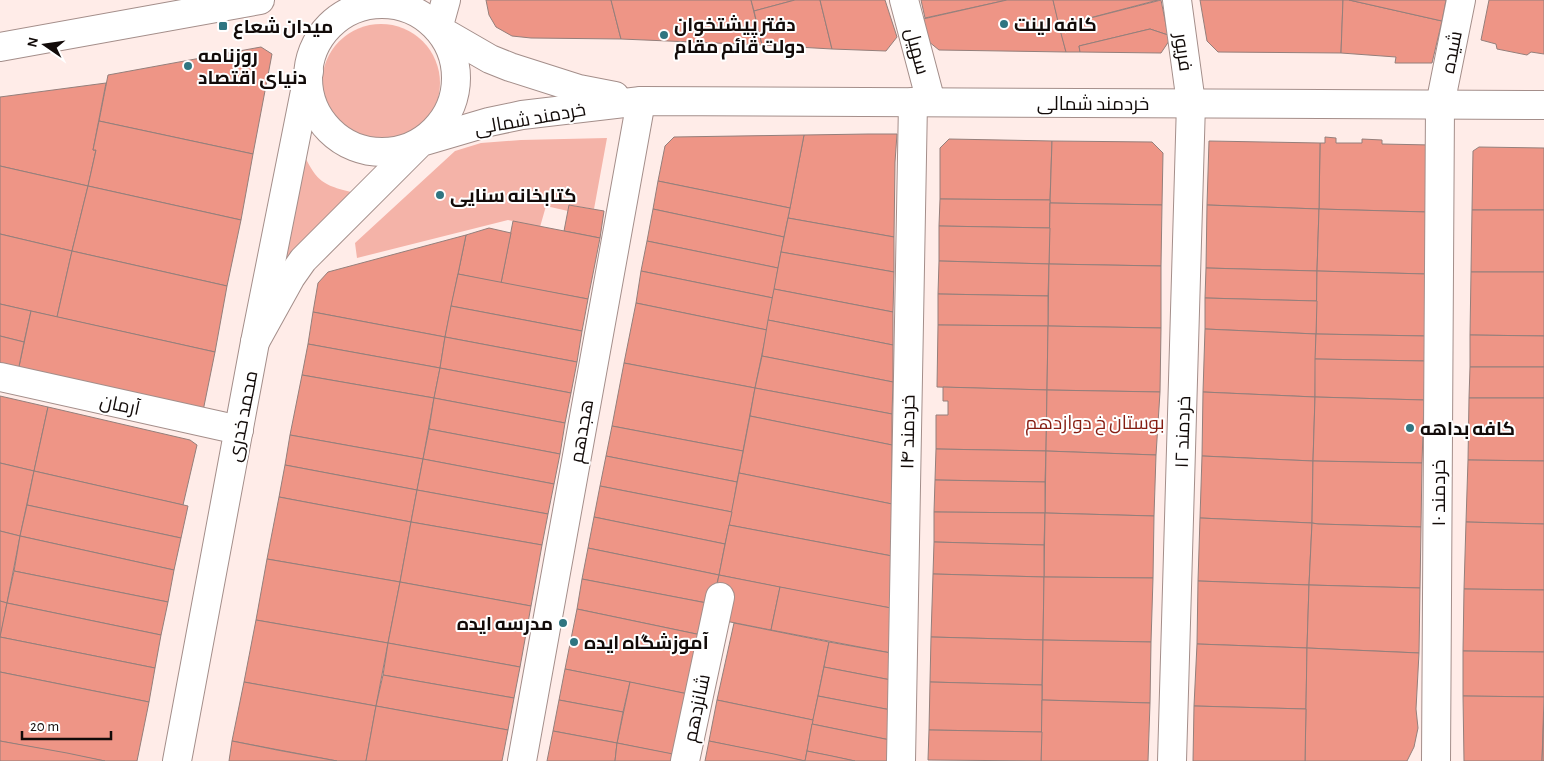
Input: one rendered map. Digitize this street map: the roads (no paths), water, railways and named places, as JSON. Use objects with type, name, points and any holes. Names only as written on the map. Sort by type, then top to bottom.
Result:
[{"type":"street","points":[[0,46],[260,0]]},
{"type":"street","name":"محمد خدری","points":[[178,761],[256,342],[312,58],[328,0]]},
{"type":"street","points":[[438,29],[446,0]]},
{"type":"street","name":"سهیل","points":[[904,0],[922,102]]},
{"type":"street","name":"فریور","points":[[1177,0],[1191,103]]},
{"type":"street","name":"شیده","points":[[1440,105],[1461,0]]},
{"type":"street","points":[[256,342],[291,277],[303,260],[421,142],[438,129],[449,110],[456,90],[456,68],[450,47],[438,29],[422,15],[404,7],[383,4],[362,6],[343,15],[327,28],[312,58],[310,94],[318,116],[333,134],[353,147],[375,153],[399,151],[421,142]]},
{"type":"street","name":"خردمند شمالی","points":[[438,29],[490,59],[531,74],[600,94],[641,101]]},
{"type":"street","name":"خردمند شمالی","points":[[421,142],[489,122],[522,115],[641,101],[1544,105]]},
{"type":"street","name":"هجدهم","points":[[522,761],[641,101]]},
{"type":"street","name":"خردمند ۱۴","points":[[901,761],[922,102]]},
{"type":"street","name":"خردمند ۱۲","points":[[1172,761],[1191,103]]},
{"type":"street","name":"خردمند ۱۰","points":[[1436,761],[1440,105]]},
{"type":"street","name":"آرمان","points":[[0,377],[239,430]]},
{"type":"street","name":"شانزدهم","points":[[685,761],[720,597]]},
{"type":"place","name":"کافه لینت","points":[[1004,24]]},
{"type":"place","name":"میدان شعاع","points":[[223,26]]},
{"type":"place","name":"دفتر پیشتخوان دولت قائم مقام","points":[[664,35]]},
{"type":"place","name":"روزنامه دنیای اقتصاد","points":[[188,66]]},
{"type":"place","name":"كتابخانه سنایی","points":[[440,195]]},
{"type":"place","name":"کافه بداهه","points":[[1410,428]]},
{"type":"place","name":"مدرسه ایده","points":[[563,623]]},
{"type":"place","name":"آموزشگاه ایده","points":[[574,642]]},
{"type":"park label","name":"بوستان خ دوازدهم","points":[[1095,422]]}]
